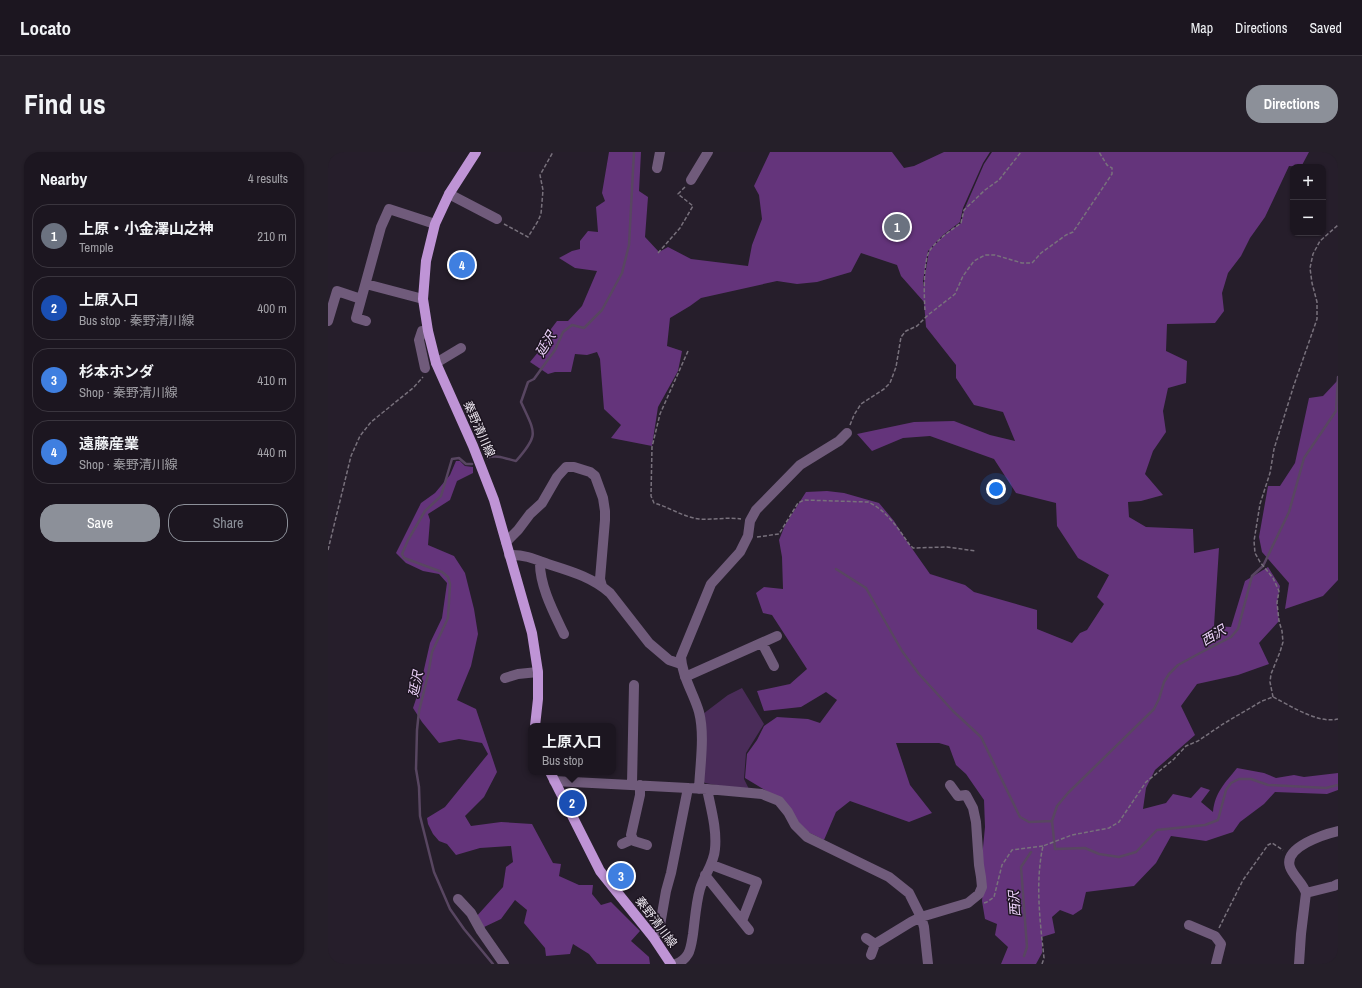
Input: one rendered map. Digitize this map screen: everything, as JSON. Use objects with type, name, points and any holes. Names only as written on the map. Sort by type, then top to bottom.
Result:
[{"type":"main road","name":"秦野清川線","points":[[476,152],[449,194],[435,224],[426,262],[424,299],[428,331],[436,363],[488,483],[532,633],[538,672],[536,723]]},
{"type":"main road","name":"秦野清川線","points":[[552,776],[600,871],[653,937],[671,964]]},
{"type":"street","points":[[657,168],[660,152]]},
{"type":"street","points":[[691,180],[708,152]]},
{"type":"street","points":[[449,194],[497,219]]},
{"type":"street","points":[[366,321],[356,318],[381,227],[389,209],[435,224]]},
{"type":"street","points":[[366,284],[424,299]]},
{"type":"street","points":[[328,321],[337,291],[362,299]]},
{"type":"street","points":[[425,368],[419,340],[422,331],[428,331]]},
{"type":"street","points":[[436,363],[461,348]]},
{"type":"street","points":[[676,964],[682,961],[688,954],[700,890],[705,875],[712,865],[715,850],[715,834],[703,789],[702,730],[699,713],[681,664],[681,657],[711,584],[740,552],[748,536],[750,521],[756,510],[800,465],[839,441],[847,433]]},
{"type":"street","points":[[506,542],[542,502],[566,467],[574,467],[590,472],[595,476],[605,511],[600,578],[602,586]]},
{"type":"street","points":[[509,555],[520,554],[580,574],[602,586],[610,593],[649,643],[669,660],[681,664]]},
{"type":"street","points":[[540,561],[540,568],[549,604],[564,634]]},
{"type":"street","points":[[685,677],[777,636]]},
{"type":"street","points":[[762,643],[774,666]]},
{"type":"street","points":[[505,678],[518,674],[538,672]]},
{"type":"street","points":[[634,685],[636,785],[640,795],[631,835],[634,841],[647,845]]},
{"type":"street","points":[[552,776],[636,785],[762,794],[778,801],[788,812],[795,825],[807,837],[889,877],[909,893],[921,917],[924,927],[929,963]]},
{"type":"street","points":[[871,955],[870,941],[921,917],[968,904],[979,894],[982,887],[976,822],[973,808],[966,795],[958,796],[950,785]]},
{"type":"street","points":[[653,937],[659,931],[688,788]]},
{"type":"street","points":[[1299,964],[1300,934],[1306,893],[1304,887],[1290,866],[1292,856],[1299,847],[1309,841],[1326,834],[1338,832]]},
{"type":"street","points":[[622,844],[633,839]]},
{"type":"street","points":[[712,865],[757,882],[742,921]]},
{"type":"street","points":[[705,875],[749,930]]},
{"type":"street","points":[[1306,893],[1338,884]]},
{"type":"street","points":[[458,899],[471,913],[481,931],[504,964]]},
{"type":"street","points":[[1189,925],[1215,936],[1220,944],[1216,964]]},
{"type":"path","points":[[497,219],[528,237],[541,214],[543,190],[540,175],[553,152]]},
{"type":"path","points":[[925,310],[924,289],[929,251],[945,234],[961,223],[964,210],[985,190],[999,180],[1021,152]]},
{"type":"path","points":[[847,433],[854,415],[861,404],[884,389],[890,383],[896,367],[901,337],[906,331],[917,326],[928,315],[955,294],[963,276],[974,261],[985,255],[995,255],[1022,263],[1032,263],[1041,253],[1066,235],[1073,232],[1112,174],[1112,168],[1107,165],[1099,152]]},
{"type":"path","points":[[658,253],[680,228],[693,206],[678,194],[691,180]]},
{"type":"path","points":[[1273,697],[1270,682],[1271,674],[1283,642],[1277,603],[1279,591],[1273,578],[1260,562],[1254,549],[1254,541],[1260,504],[1270,473],[1274,448],[1283,417],[1317,319],[1317,302],[1310,268],[1313,254],[1320,241],[1338,225]]},
{"type":"path","points":[[688,351],[660,414],[652,447],[651,496],[654,503],[680,514],[699,519],[731,517],[750,521]]},
{"type":"path","points":[[328,550],[351,456],[360,436],[371,422],[413,388],[423,377],[425,368]]},
{"type":"path","points":[[748,536],[756,537],[779,534],[798,503],[804,500],[868,502],[875,505],[887,516],[913,548],[947,547],[976,551]]},
{"type":"path","points":[[968,904],[987,902],[994,897],[1002,865],[1012,850],[1043,846],[1072,834],[1109,828],[1119,822],[1146,782],[1174,759],[1186,746],[1198,741],[1262,701],[1273,697],[1314,717],[1331,721],[1338,719]]},
{"type":"path","points":[[1215,936],[1243,880],[1268,845],[1272,843],[1292,856]]},
{"type":"path","points":[[1042,964],[1044,958],[1038,881],[1043,846]]},
{"type":"shaded area","points":[[609,152],[641,152],[639,191],[648,197],[645,237],[659,252],[668,247],[691,259],[748,266],[752,245],[762,219],[759,195],[754,186],[770,152],[892,152],[904,168],[914,166],[944,152],[990,152],[983,163],[963,208],[960,222],[943,235],[928,251],[923,281],[924,288],[929,251],[945,234],[961,223],[964,210],[984,164],[992,152],[1309,152],[1303,164],[1290,164],[1265,217],[1250,238],[1241,256],[1228,273],[1222,293],[1224,311],[1215,323],[1167,324],[1166,351],[1187,361],[1186,383],[1168,388],[1163,411],[1166,432],[1153,451],[1145,474],[1163,495],[1141,501],[1128,502],[1129,517],[1146,527],[1193,529],[1194,553],[1219,548],[1214,626],[1231,627],[1245,581],[1268,567],[1280,586],[1277,603],[1279,621],[1259,643],[1269,664],[1238,675],[1197,684],[1181,706],[1195,735],[1155,770],[1146,788],[1143,809],[1166,803],[1173,794],[1191,798],[1201,787],[1210,790],[1201,802],[1213,812],[1218,793],[1237,768],[1264,773],[1276,778],[1294,775],[1304,777],[1338,773],[1338,790],[1327,794],[1275,792],[1264,804],[1240,822],[1233,832],[1206,841],[1171,836],[1156,863],[1134,886],[1086,892],[1082,909],[1073,915],[1060,910],[1052,917],[1055,933],[1042,937],[1042,953],[1036,964],[1001,964],[1008,947],[995,935],[997,924],[985,919],[982,901],[984,879],[982,858],[985,827],[984,800],[966,774],[956,765],[949,746],[939,743],[896,743],[910,785],[932,813],[909,822],[850,801],[836,812],[824,840],[808,832],[770,793],[745,778],[747,754],[757,740],[764,726],[777,717],[808,719],[820,723],[837,700],[826,692],[801,707],[764,711],[757,691],[790,684],[807,669],[772,615],[763,613],[756,593],[764,587],[783,589],[782,557],[779,540],[785,525],[806,492],[827,491],[844,493],[879,503],[894,521],[930,574],[965,585],[974,592],[1037,610],[1037,629],[1072,643],[1080,633],[1087,630],[1104,604],[1097,597],[1109,575],[1078,558],[1057,526],[1056,503],[1016,493],[994,459],[930,436],[903,438],[872,451],[857,434],[914,422],[954,421],[990,435],[1015,441],[1003,412],[974,405],[956,378],[956,365],[926,327],[924,302],[901,276],[897,265],[861,253],[851,272],[817,282],[797,284],[777,281],[701,298],[670,318],[667,346],[682,351],[678,371],[658,407],[652,446],[611,438],[621,425],[604,409],[600,359],[597,352],[587,355],[575,354],[571,372],[555,372],[548,374],[530,362],[544,345],[551,329],[557,321],[568,321],[582,306],[597,271],[575,268],[559,258],[572,251],[580,249],[580,241],[588,231],[598,232],[596,207],[605,201],[602,193]]},
{"type":"shaded area","points":[[1338,380],[1338,580],[1323,596],[1285,609],[1289,583],[1262,552],[1259,537],[1268,486],[1280,486],[1295,463],[1309,398],[1323,396]]},
{"type":"shaded area","points":[[456,461],[460,461],[465,466],[473,467],[473,473],[457,481],[450,500],[428,514],[430,520],[428,545],[454,556],[465,573],[474,609],[478,634],[471,666],[457,700],[476,709],[497,772],[484,797],[465,816],[471,826],[501,822],[532,824],[553,863],[561,864],[559,876],[579,885],[593,885],[592,894],[601,905],[611,902],[640,931],[631,941],[649,957],[650,964],[597,964],[589,954],[573,944],[570,954],[546,956],[545,948],[524,923],[527,910],[515,900],[501,919],[482,928],[475,918],[503,887],[506,867],[513,862],[511,846],[480,848],[456,855],[447,844],[439,841],[433,834],[428,824],[427,818],[445,807],[488,754],[482,743],[459,739],[439,743],[413,708],[420,687],[430,643],[442,618],[447,583],[439,574],[423,571],[406,563],[396,553],[421,503],[435,493],[450,475]]},
{"type":"shaded area","points":[[742,688],[764,724],[746,753],[744,779],[749,789],[705,783],[702,779],[703,714],[728,695]]},
{"type":"waterway","points":[[328,159],[334,152]]},
{"type":"waterway","name":"延沢","points":[[487,458],[498,457],[516,461],[524,452],[532,439],[533,433],[530,420],[521,402],[528,382],[534,379],[555,350],[563,332],[572,325],[584,328],[602,310],[622,273],[629,245],[634,152]]},
{"type":"waterway","name":"西沢","points":[[1338,377],[1336,411],[1304,458],[1289,512],[1263,566],[1252,576],[1238,629],[1231,637],[1178,665],[1169,674],[1164,682],[1159,699],[1154,709],[1068,793],[1057,806],[1052,821],[1055,849],[1085,848],[1099,854],[1119,857],[1136,852],[1157,830],[1205,825],[1218,820],[1226,790],[1231,783],[1239,779],[1251,779],[1268,785],[1326,788],[1338,785]]},
{"type":"waterway","name":"延沢","points":[[472,464],[466,464],[459,458],[452,459],[441,496],[425,511],[408,540],[402,554],[404,558],[442,572],[448,577],[450,584],[448,618],[432,652],[419,711],[416,769],[419,787],[420,816],[434,872],[450,909],[464,929],[493,964]]},
{"type":"waterway","points":[[836,569],[866,588],[902,651],[919,674],[953,711],[981,737],[1020,817],[1029,822],[1052,821]]},
{"type":"waterway","name":"西沢","points":[[1024,956],[1027,947],[1021,867],[1031,852]]},
{"type":"place","name":"上原・小金澤山之神","points":[[897,227]]},
{"type":"place","name":"遠藤産業","points":[[462,265]]},
{"type":"place","name":"上原入口","points":[[572,803]]},
{"type":"place","name":"杉本ホンダ","points":[[621,876]]}]
